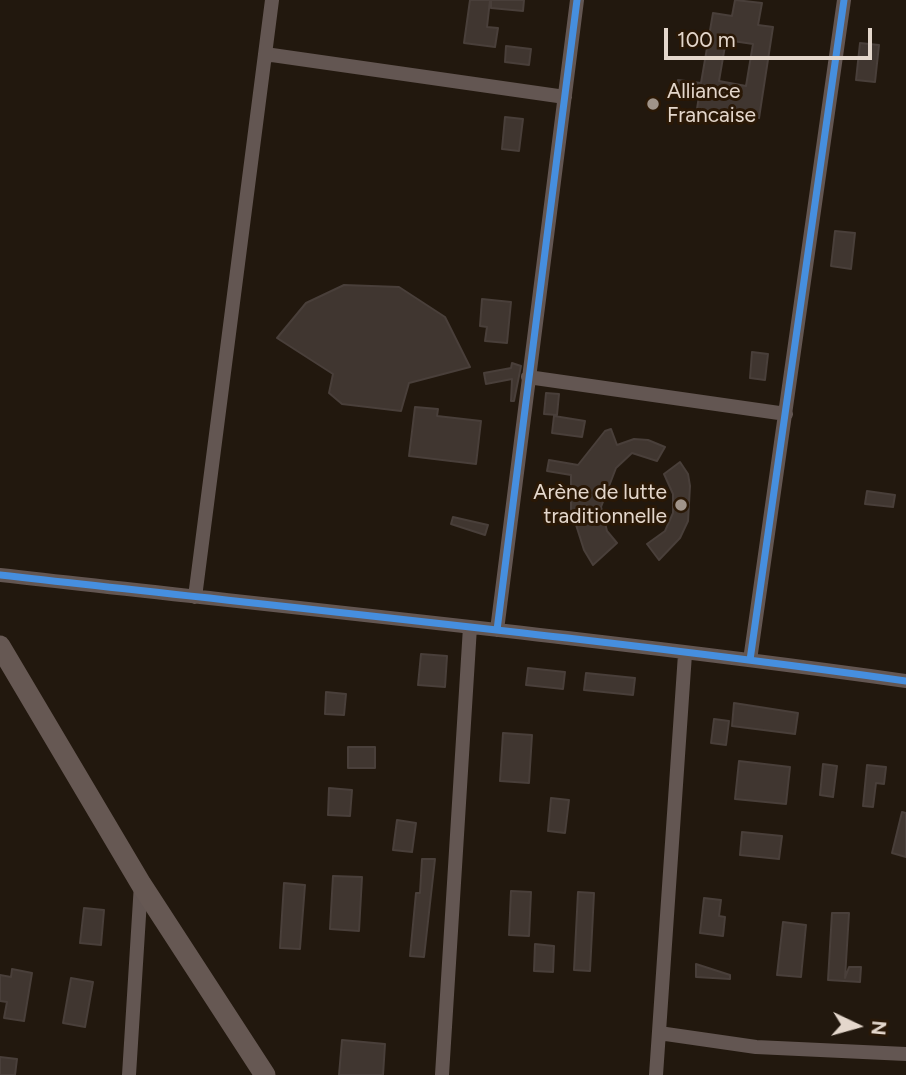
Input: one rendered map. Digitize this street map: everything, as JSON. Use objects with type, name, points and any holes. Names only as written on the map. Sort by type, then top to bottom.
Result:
[{"type":"main road","points":[[0,646],[141,884],[265,1075]]},
{"type":"street","points":[[195,597],[272,0]]},
{"type":"street","points":[[497,630],[577,0]]},
{"type":"street","points":[[750,660],[844,0]]},
{"type":"street","points":[[265,54],[565,97]]},
{"type":"street","points":[[528,377],[786,414]]},
{"type":"street","points":[[0,575],[497,630],[906,681]]},
{"type":"street","points":[[442,1075],[470,627]]},
{"type":"street","points":[[656,1075],[685,654]]},
{"type":"street","points":[[129,1075],[141,884]]},
{"type":"street","points":[[659,1032],[756,1047],[906,1054]]},
{"type":"building","points":[[470,0],[490,0],[487,27],[498,28],[495,47],[464,43]]},
{"type":"building","points":[[491,0],[524,0],[523,11],[491,8]]},
{"type":"building","points":[[735,0],[762,3],[758,25],[773,27],[759,118],[697,109],[699,96],[676,93],[678,80],[701,83],[713,13],[732,16]],"holes":[[[726,40],[753,44],[746,86],[719,81]]]},
{"type":"building","points":[[860,43],[879,45],[875,82],[856,80]]},
{"type":"building","points":[[506,46],[531,49],[529,65],[505,62]]},
{"type":"building","points":[[505,117],[523,119],[519,151],[502,149]]},
{"type":"building","points":[[835,231],[855,233],[851,269],[831,266]]},
{"type":"building","points":[[344,285],[399,287],[445,317],[470,367],[409,383],[401,411],[342,404],[329,393],[333,374],[277,338],[306,303]]},
{"type":"building","points":[[482,299],[511,302],[507,343],[485,341],[487,327],[480,326]]},
{"type":"building","points":[[752,352],[768,354],[765,380],[750,378]]},
{"type":"building","points":[[512,363],[521,366],[514,401],[511,401],[512,379],[486,384],[484,373],[511,368]]},
{"type":"building","points":[[546,393],[559,394],[557,415],[544,414]]},
{"type":"building","points":[[415,407],[438,409],[437,416],[481,421],[476,464],[409,456]]},
{"type":"building","points":[[554,416],[585,421],[582,437],[552,433]]},
{"type":"building","points":[[611,429],[617,445],[634,439],[648,440],[665,447],[657,461],[632,453],[616,468],[601,507],[607,531],[617,543],[593,565],[584,550],[571,509],[571,475],[547,471],[549,460],[578,465],[605,431]]},
{"type":"building","name":"Arène de lutte traditionnelle","points":[[680,462],[688,474],[690,486],[688,521],[680,538],[659,560],[647,544],[665,531],[673,513],[673,494],[664,474]]},
{"type":"building","points":[[867,491],[895,495],[893,507],[865,504]]},
{"type":"building","points":[[453,517],[488,525],[485,535],[451,524]]},
{"type":"building","points":[[421,654],[447,656],[445,687],[418,685]]},
{"type":"building","points":[[528,668],[565,672],[563,689],[526,685]]},
{"type":"building","points":[[586,673],[635,678],[633,695],[584,690]]},
{"type":"building","points":[[326,692],[346,694],[344,715],[325,714]]},
{"type":"building","points":[[734,703],[798,713],[795,734],[732,726]]},
{"type":"building","points":[[714,719],[729,721],[726,745],[711,743]]},
{"type":"building","points":[[503,733],[532,735],[529,783],[500,781]]},
{"type":"building","points":[[348,747],[375,747],[375,768],[348,768]]},
{"type":"building","points":[[739,761],[790,767],[786,804],[735,799]]},
{"type":"building","points":[[823,764],[837,766],[833,797],[820,795]]},
{"type":"building","points":[[867,765],[886,767],[884,784],[876,783],[873,807],[863,806]]},
{"type":"building","points":[[329,788],[352,790],[350,816],[328,815]]},
{"type":"building","points":[[551,798],[569,800],[565,833],[548,831]]},
{"type":"building","points":[[902,812],[906,813],[906,857],[892,853]]},
{"type":"building","points":[[397,820],[416,823],[412,852],[393,850]]},
{"type":"building","points":[[742,832],[782,836],[779,859],[740,855]]},
{"type":"building","points":[[422,859],[435,859],[424,957],[410,956],[416,893],[420,893]]},
{"type":"building","points":[[333,876],[362,877],[359,931],[330,929]]},
{"type":"building","points":[[284,883],[305,885],[300,949],[280,948]]},
{"type":"building","points":[[511,891],[531,892],[529,936],[509,935]]},
{"type":"building","points":[[578,892],[594,893],[590,971],[574,970]]},
{"type":"building","points":[[704,898],[721,900],[719,916],[725,917],[723,936],[700,933]]},
{"type":"building","points":[[84,908],[104,910],[101,945],[80,943]]},
{"type":"building","points":[[832,913],[849,913],[845,978],[849,967],[861,967],[860,982],[828,980]]},
{"type":"building","points":[[783,922],[806,925],[801,977],[777,975]]},
{"type":"building","points":[[535,944],[554,946],[553,972],[534,971]]},
{"type":"building","points":[[696,964],[730,975],[730,979],[696,977]]},
{"type":"building","points":[[12,969],[32,973],[24,1021],[4,1018],[7,1002],[0,1001],[0,975],[11,977]]},
{"type":"building","points":[[71,978],[93,982],[85,1027],[63,1023]]},
{"type":"building","points":[[342,1040],[385,1044],[383,1075],[339,1075]]},
{"type":"building","points":[[0,1057],[17,1059],[15,1075],[0,1075]]},
{"type":"cycle path","points":[[497,630],[577,0]]},
{"type":"cycle path","points":[[750,660],[844,0]]},
{"type":"cycle path","points":[[0,575],[567,638],[906,681]]},
{"type":"place","name":"Alliance Francaise","points":[[653,104]]},
{"type":"place","name":"Arène de lutte traditionnelle","points":[[681,505]]}]
